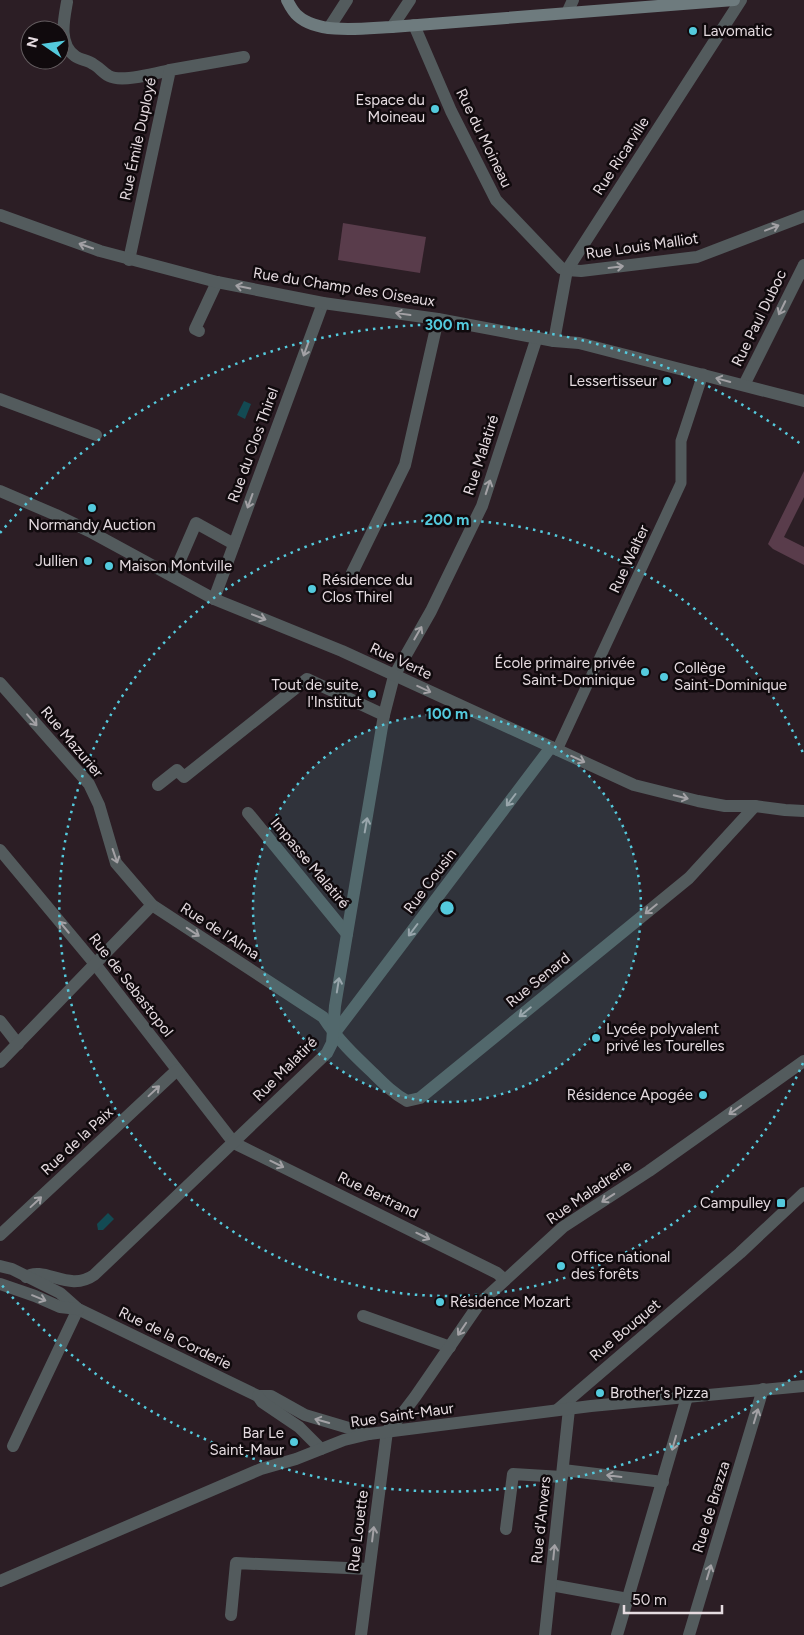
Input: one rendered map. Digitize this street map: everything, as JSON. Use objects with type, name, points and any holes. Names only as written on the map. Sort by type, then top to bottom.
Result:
[{"type":"main road","points":[[287,0],[299,17],[321,27],[355,29],[734,0]]},
{"type":"street","points":[[329,28],[347,0]]},
{"type":"street","points":[[392,27],[410,0]]},
{"type":"street","points":[[566,13],[573,0]]},
{"type":"street","name":"Rue Ricarville","points":[[554,341],[567,270],[741,0]]},
{"type":"street","points":[[67,2],[63,34],[67,47],[75,56],[93,64],[110,77],[141,76],[170,70]]},
{"type":"street","name":"Rue du Moineau","points":[[414,25],[451,111],[496,200],[556,264],[567,270]]},
{"type":"street","name":"Rue Émile Duployé","points":[[128,260],[170,70],[244,57]]},
{"type":"street","name":"Rue du Champ des Oiseaux","points":[[0,215],[128,260],[217,282],[323,303],[438,319],[554,341],[579,343],[804,401]]},
{"type":"street","name":"Rue Louis Malliot","points":[[567,270],[581,271],[697,257],[804,216]]},
{"type":"street","name":"Rue Paul Duboc","points":[[744,385],[804,264]]},
{"type":"street","points":[[199,331],[195,328],[217,282]]},
{"type":"street","name":"Rue du Clos Thirel","points":[[214,599],[323,303]]},
{"type":"street","points":[[352,573],[406,465],[438,319]]},
{"type":"street","name":"Rue Malatiré","points":[[26,1277],[31,1273],[76,1282],[86,1280],[94,1275],[234,1143],[326,1053],[332,1043],[335,1006],[347,934],[384,715],[394,676],[431,611],[482,506],[537,338]]},
{"type":"street","name":"Rue Walter","points":[[554,748],[680,483],[681,441],[703,374]]},
{"type":"street","points":[[0,399],[96,435]]},
{"type":"street","name":"Rue Verte","points":[[1,492],[56,514],[214,599],[310,638],[634,785],[698,801],[731,806],[754,806],[804,811]]},
{"type":"street","points":[[172,576],[196,522],[234,544]]},
{"type":"street","points":[[158,785],[177,770],[184,777],[306,679],[384,715]]},
{"type":"street","name":"Rue Mazurier","points":[[0,684],[89,784],[100,805],[116,863],[152,906]]},
{"type":"street","name":"Rue Cousin","points":[[334,1034],[554,748]]},
{"type":"street","name":"Rue Senard","points":[[334,1034],[397,1096],[407,1101],[420,1098],[689,878],[754,806]]},
{"type":"street","name":"Impasse Malatiré","points":[[248,813],[347,934]]},
{"type":"street","name":"Rue de Sebastopol","points":[[0,850],[95,964],[234,1143]]},
{"type":"street","points":[[0,1062],[152,906]]},
{"type":"street","name":"Rue de l'Alma","points":[[152,906],[323,1017],[334,1034]]},
{"type":"street","points":[[0,1022],[18,1044]]},
{"type":"street","name":"Rue Maladrerie","points":[[387,1431],[399,1418],[479,1304],[563,1227],[649,1171],[804,1061]]},
{"type":"street","name":"Rue de la Paix","points":[[0,1236],[176,1070]]},
{"type":"street","name":"Rue Bertrand","points":[[234,1143],[498,1273],[505,1280]]},
{"type":"street","name":"Rue Bouquet","points":[[555,1412],[620,1354],[740,1253],[804,1193]]},
{"type":"street","name":"Rue de la Corderie","points":[[0,1266],[12,1269],[60,1293],[78,1309],[258,1396],[271,1396],[305,1415],[369,1434]]},
{"type":"street","points":[[4,1285],[16,1283],[26,1277]]},
{"type":"street","name":"Rue de la Corderie","points":[[4,1285],[60,1307],[78,1309]]},
{"type":"street","points":[[13,1446],[78,1309]]},
{"type":"street","points":[[363,1316],[450,1347]]},
{"type":"street","name":"Rue Saint-Maur","points":[[0,1581],[261,1469],[296,1459],[344,1440],[387,1431],[569,1409],[804,1386]]},
{"type":"street","name":"Rue de Brazza","points":[[690,1635],[764,1389]]},
{"type":"street","name":"Rue de la Corderie","points":[[258,1396],[262,1402],[299,1427],[321,1449]]},
{"type":"street","points":[[617,1635],[687,1396]]},
{"type":"street","name":"Rue d'Anvers","points":[[545,1635],[569,1409]]},
{"type":"street","name":"Rue Louette","points":[[361,1635],[387,1431]]},
{"type":"street","points":[[506,1529],[513,1474],[563,1473],[663,1482]]},
{"type":"street","points":[[231,1615],[236,1563],[369,1569]]},
{"type":"street","points":[[551,1585],[628,1599]]},
{"type":"shaded area","points":[[343,223],[426,237],[420,273],[338,260]]},
{"type":"shaded area","points":[[804,471],[804,497],[784,537],[804,547],[804,565],[773,549],[768,544]]},
{"type":"water","points":[[244,401],[251,404],[245,419],[237,415]]},
{"type":"water","points":[[108,1213],[114,1219],[103,1230],[98,1230],[97,1224]]},
{"type":"place","name":"Lavomatic","points":[[693,31]]},
{"type":"place","name":"Espace du Moineau","points":[[435,109]]},
{"type":"place","name":"Lessertisseur","points":[[667,381]]},
{"type":"place","name":"Normandy Auction","points":[[92,508]]},
{"type":"place","name":"Jullien","points":[[88,561]]},
{"type":"place","name":"Maison Montville","points":[[109,566]]},
{"type":"place","name":"Résidence du Clos Thirel","points":[[312,589]]},
{"type":"place","name":"École primaire privée Saint-Dominique","points":[[645,672]]},
{"type":"place","name":"Collège Saint-Dominique","points":[[664,677]]},
{"type":"place","name":"Tout de suite, l'Institut","points":[[372,694]]},
{"type":"place","name":"Lycée polyvalent privé les Tourelles","points":[[596,1038]]},
{"type":"place","name":"Résidence Apogée","points":[[703,1095]]},
{"type":"place","name":"Campulley","points":[[781,1203]]},
{"type":"place","name":"Office national des forêts","points":[[561,1266]]},
{"type":"place","name":"Résidence Mozart","points":[[440,1302]]},
{"type":"place","name":"Brother's Pizza","points":[[600,1393]]},
{"type":"place","name":"Bar Le Saint-Maur","points":[[294,1442]]}]
